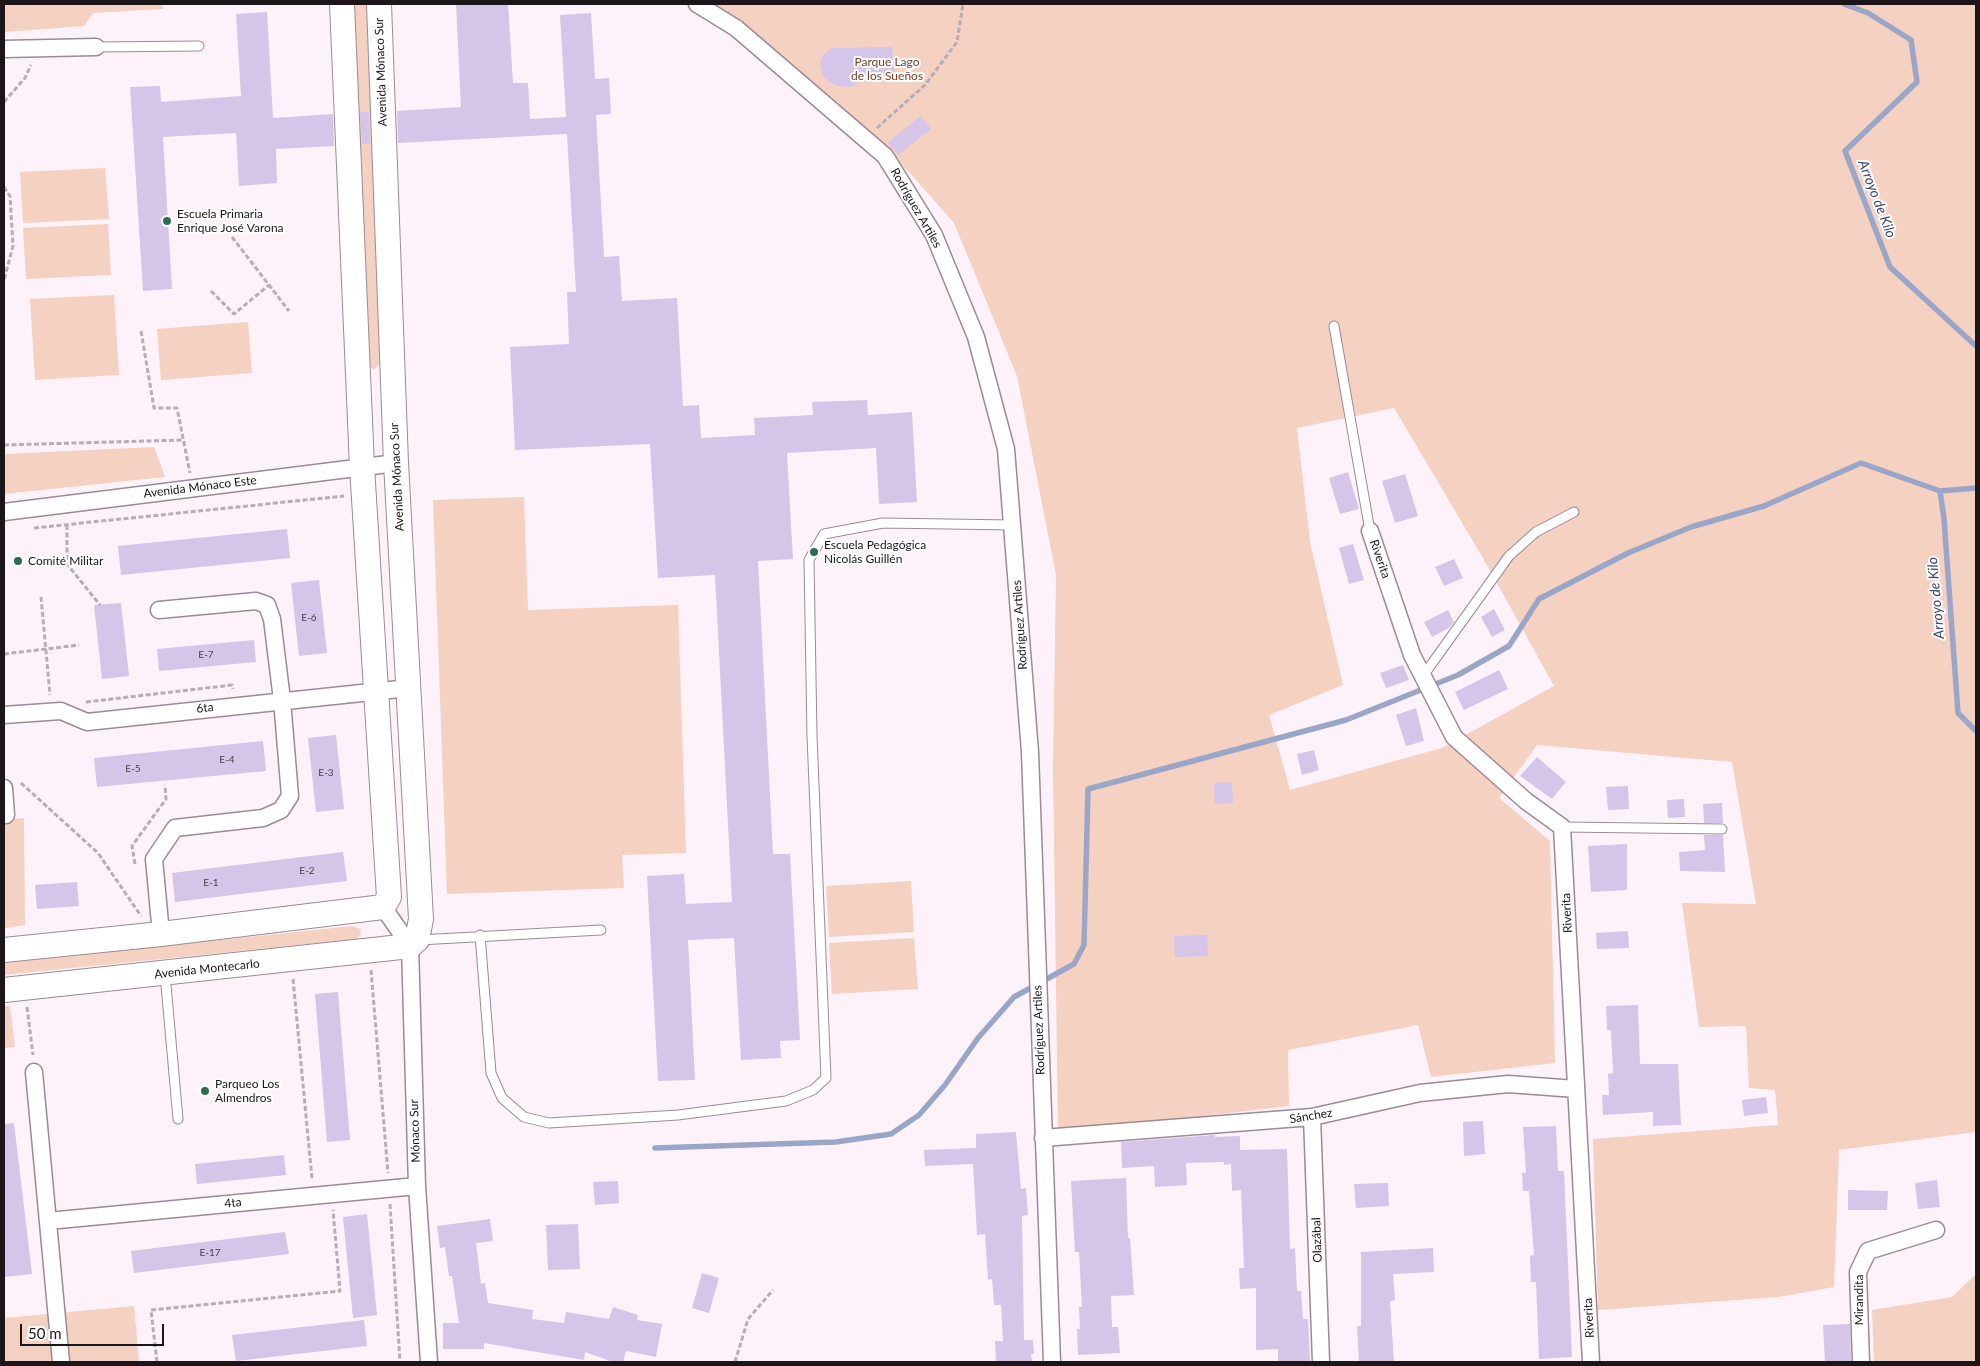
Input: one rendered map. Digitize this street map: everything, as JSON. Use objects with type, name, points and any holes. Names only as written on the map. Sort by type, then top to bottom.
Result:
[{"type":"main road","points":[[4,950],[161,934],[383,907],[389,897],[362,467],[342,4]]},
{"type":"main road","name":"Avenida Mónaco Sur","points":[[379,4],[396,463],[421,919],[414,943]]},
{"type":"main road","name":"Avenida Montecarlo","points":[[12,997],[165,974],[414,943]]},
{"type":"street","name":"Rodríguez Artiles","points":[[697,4],[736,28],[885,156],[934,234],[976,337],[1006,449],[1030,752],[1052,1362]]},
{"type":"street","points":[[4,49],[96,47]]},
{"type":"street","name":"Avenida Mónaco Este","points":[[4,512],[396,463]]},
{"type":"street","name":"Riverita","points":[[1370,531],[1412,654],[1454,737],[1526,801],[1562,827],[1591,1362]]},
{"type":"street","points":[[159,610],[256,601],[267,605],[272,619],[282,700],[290,796],[281,810],[262,818],[175,828],[154,859],[161,934]]},
{"type":"street","name":"6ta","points":[[4,715],[60,711],[87,722],[409,688]]},
{"type":"street","points":[[6,815],[11,784]]},
{"type":"street","points":[[383,907],[414,943]]},
{"type":"street","name":"Mónaco Sur","points":[[414,943],[417,1186],[429,1362]]},
{"type":"street","points":[[34,1072],[61,1362]]},
{"type":"street","name":"Sánchez","points":[[1043,1138],[1312,1118],[1420,1092],[1508,1084],[1576,1088]]},
{"type":"street","name":"Olazábal","points":[[1312,1118],[1321,1362]]},
{"type":"street","name":"4ta","points":[[48,1221],[389,1187],[417,1186]]},
{"type":"street","name":"Mirandita","points":[[1861,1362],[1858,1272],[1868,1250],[1936,1230]]},
{"type":"lane","points":[[96,47],[199,46]]},
{"type":"lane","points":[[1334,326],[1370,531]]},
{"type":"lane","points":[[1423,676],[1509,556],[1536,532],[1574,512]]},
{"type":"lane","points":[[480,935],[490,1073],[502,1098],[524,1117],[549,1123],[678,1115],[786,1101],[813,1090],[826,1078],[812,736],[809,560],[824,534],[883,523],[1012,525]]},
{"type":"lane","points":[[1562,827],[1722,829]]},
{"type":"lane","points":[[414,943],[480,935],[601,930]]},
{"type":"lane","points":[[165,974],[178,1119]]},
{"type":"path","points":[[865,138],[925,86],[957,42],[963,4]]},
{"type":"path","points":[[4,102],[25,78],[38,49]]},
{"type":"path","points":[[4,187],[10,196],[13,246],[4,280]]},
{"type":"path","points":[[232,236],[288,312]]},
{"type":"path","points":[[211,291],[234,314],[269,285]]},
{"type":"path","points":[[141,331],[154,408],[177,408],[193,488]]},
{"type":"path","points":[[4,445],[183,440]]},
{"type":"path","points":[[31,528],[347,496]]},
{"type":"path","points":[[67,524],[67,564],[100,605]]},
{"type":"path","points":[[41,597],[50,696]]},
{"type":"path","points":[[4,654],[80,646]]},
{"type":"path","points":[[80,702],[232,685],[234,705]]},
{"type":"path","points":[[11,784],[98,852],[143,919]]},
{"type":"path","points":[[363,969],[371,969],[389,1187],[400,1362]]},
{"type":"path","points":[[293,975],[313,1195]]},
{"type":"path","points":[[12,997],[27,1004],[34,1072]]},
{"type":"path","points":[[157,1362],[151,1310],[340,1291],[331,1193]]},
{"type":"path","points":[[735,1362],[748,1319],[772,1290]]},
{"type":"green space","points":[[4,4],[162,4],[163,9],[93,13],[84,26],[4,32]]},
{"type":"green space","points":[[353,4],[367,4],[380,363],[374,370],[369,366]]},
{"type":"green space","name":"Parque Lago de los Sueños","points":[[713,4],[1976,4],[1976,1132],[1839,1150],[1834,1287],[1778,1297],[1598,1310],[1593,1139],[1778,1125],[1775,1090],[1749,1088],[1746,1026],[1699,1027],[1682,903],[1756,904],[1732,762],[1537,745],[1499,798],[1550,841],[1555,1063],[1431,1077],[1418,1025],[1288,1050],[1289,1106],[1058,1133],[1053,768],[1056,575],[1017,376],[954,223],[909,172]],"holes":[[[1394,408],[1483,558],[1554,686],[1442,748],[1290,790],[1269,715],[1343,685],[1310,542],[1297,428]]]},
{"type":"green space","points":[[105,168],[109,219],[23,223],[20,172]]},
{"type":"green space","points":[[108,224],[111,275],[26,279],[23,228]]},
{"type":"green space","points":[[114,295],[119,375],[35,380],[30,299]]},
{"type":"green space","points":[[248,322],[252,373],[161,380],[157,329]]},
{"type":"green space","points":[[154,447],[165,477],[4,494],[4,454]]},
{"type":"green space","points":[[524,497],[528,610],[678,605],[686,853],[622,855],[624,888],[447,894],[433,500]]},
{"type":"green space","points":[[24,818],[25,925],[4,928],[4,820]]},
{"type":"green space","points":[[911,881],[914,932],[829,937],[826,886]]},
{"type":"green space","points":[[352,926],[360,929],[361,934],[357,939],[4,975],[4,963]]},
{"type":"green space","points":[[914,938],[918,989],[832,994],[829,943]]},
{"type":"green space","points":[[4,1006],[10,1006],[15,1047],[4,1048]]},
{"type":"green space","points":[[1976,1274],[1976,1362],[1874,1362],[1872,1310],[1952,1297]]},
{"type":"green space","points":[[134,1306],[139,1362],[4,1362],[4,1318]]},
{"type":"building","points":[[456,4],[508,4],[513,83],[528,83],[530,119],[566,117],[560,15],[591,13],[595,79],[609,78],[611,114],[596,115],[604,257],[619,256],[622,301],[677,298],[683,406],[699,405],[701,438],[755,435],[754,418],[813,415],[812,402],[867,400],[868,415],[912,412],[917,502],[879,504],[876,448],[787,453],[793,559],[758,561],[773,854],[790,854],[800,1040],[780,1041],[781,1058],[741,1060],[734,938],[688,940],[695,1080],[658,1081],[647,876],[684,874],[686,904],[732,902],[715,575],[658,578],[650,444],[515,450],[510,347],[569,344],[567,292],[576,292],[567,134],[398,143],[397,111],[461,107]]},
{"type":"building","points":[[267,12],[273,118],[333,114],[334,146],[276,149],[277,183],[239,186],[236,133],[163,137],[172,289],[143,291],[130,87],[160,86],[161,102],[241,96],[236,14]]},
{"type":"building","points":[[892,47],[894,72],[865,75],[862,80],[851,87],[838,86],[829,82],[823,75],[820,63],[823,55],[832,48]]},
{"type":"building","points":[[360,112],[369,112],[370,144],[362,144]]},
{"type":"building","points":[[921,116],[931,129],[898,155],[888,142]]},
{"type":"building","points":[[1348,472],[1359,509],[1340,514],[1329,478]]},
{"type":"building","points":[[1405,474],[1418,516],[1395,523],[1382,481]]},
{"type":"building","points":[[287,529],[290,558],[121,575],[118,546]]},
{"type":"building","points":[[1353,544],[1364,580],[1349,584],[1339,548]]},
{"type":"building","points":[[1454,559],[1463,578],[1444,586],[1435,567]]},
{"type":"building","points":[[319,580],[327,653],[299,656],[291,583]]},
{"type":"building","points":[[121,603],[129,676],[102,679],[94,605]]},
{"type":"building","points":[[1494,609],[1505,630],[1492,637],[1481,617]]},
{"type":"building","points":[[1448,610],[1454,622],[1449,628],[1432,637],[1424,622]]},
{"type":"building","points":[[254,640],[256,662],[159,671],[157,649]]},
{"type":"building","points":[[1403,665],[1409,680],[1386,688],[1380,673]]},
{"type":"building","points":[[1499,670],[1508,689],[1464,710],[1455,692]]},
{"type":"building","points":[[1416,708],[1424,741],[1406,746],[1396,715]]},
{"type":"building","points":[[336,735],[344,809],[316,812],[308,738]]},
{"type":"building","points":[[263,741],[266,771],[97,787],[94,758]]},
{"type":"building","points":[[1314,750],[1319,770],[1302,775],[1297,754]]},
{"type":"building","points":[[1537,757],[1566,782],[1552,799],[1520,776]]},
{"type":"building","points":[[1232,782],[1233,803],[1215,804],[1214,783]]},
{"type":"building","points":[[1628,786],[1629,809],[1608,810],[1606,787]]},
{"type":"building","points":[[1684,799],[1685,817],[1668,818],[1667,800]]},
{"type":"building","points":[[1722,803],[1723,823],[1704,823],[1703,804]]},
{"type":"building","points":[[1704,835],[1723,835],[1725,872],[1680,871],[1679,852],[1705,850]]},
{"type":"building","points":[[1627,844],[1627,890],[1591,892],[1588,846]]},
{"type":"building","points":[[343,852],[347,881],[175,902],[172,873]]},
{"type":"building","points":[[77,882],[79,906],[37,909],[35,885]]},
{"type":"building","points":[[1628,931],[1629,948],[1597,949],[1596,933]]},
{"type":"building","points":[[1207,935],[1208,956],[1175,957],[1174,936]]},
{"type":"building","points":[[338,992],[350,1140],[327,1142],[315,994]]},
{"type":"building","points":[[1638,1005],[1640,1064],[1678,1064],[1681,1125],[1653,1126],[1653,1112],[1603,1115],[1602,1095],[1609,1095],[1608,1074],[1613,1073],[1611,1030],[1607,1030],[1606,1006]]},
{"type":"building","points":[[1766,1097],[1768,1113],[1744,1116],[1742,1100]]},
{"type":"building","points":[[1483,1121],[1485,1154],[1464,1156],[1463,1122]]},
{"type":"building","points":[[14,1123],[32,1274],[4,1277],[4,1124]]},
{"type":"building","points":[[1556,1126],[1558,1171],[1564,1171],[1572,1357],[1539,1359],[1536,1282],[1531,1282],[1530,1256],[1534,1255],[1529,1191],[1523,1191],[1522,1173],[1526,1173],[1523,1127]]},
{"type":"building","points":[[1016,1132],[1021,1189],[1026,1188],[1028,1215],[1022,1216],[1024,1340],[1033,1340],[1034,1354],[1031,1354],[1032,1362],[996,1362],[995,1341],[1003,1341],[1001,1305],[994,1305],[992,1279],[988,1280],[985,1234],[977,1235],[973,1164],[925,1166],[924,1150],[976,1148],[976,1134]]},
{"type":"building","points":[[1215,1135],[1215,1137],[1240,1136],[1240,1150],[1287,1149],[1290,1249],[1295,1248],[1297,1291],[1301,1291],[1303,1319],[1308,1319],[1310,1362],[1278,1362],[1278,1349],[1256,1350],[1256,1288],[1240,1289],[1239,1268],[1244,1268],[1241,1190],[1232,1191],[1231,1164],[1224,1165],[1224,1162],[1186,1163],[1187,1185],[1155,1187],[1154,1166],[1122,1168],[1121,1142]]},
{"type":"building","points":[[284,1155],[286,1175],[197,1184],[195,1164]]},
{"type":"building","points":[[1126,1178],[1128,1238],[1130,1238],[1134,1295],[1111,1296],[1112,1327],[1118,1327],[1120,1353],[1078,1355],[1077,1329],[1080,1329],[1079,1307],[1082,1307],[1079,1252],[1075,1252],[1071,1181]]},
{"type":"building","points":[[1937,1180],[1940,1207],[1918,1209],[1915,1183]]},
{"type":"building","points":[[618,1181],[619,1203],[595,1205],[593,1182]]},
{"type":"building","points":[[1388,1183],[1389,1206],[1356,1208],[1354,1184]]},
{"type":"building","points":[[1848,1190],[1888,1191],[1887,1210],[1848,1210]]},
{"type":"building","points":[[367,1214],[377,1315],[353,1318],[343,1217]]},
{"type":"building","points":[[490,1219],[493,1241],[476,1243],[481,1284],[485,1283],[488,1303],[533,1310],[532,1319],[564,1323],[566,1312],[609,1319],[613,1307],[638,1315],[637,1320],[662,1324],[656,1357],[626,1351],[623,1362],[613,1362],[585,1352],[584,1360],[484,1343],[484,1349],[443,1349],[443,1323],[459,1323],[452,1276],[449,1276],[445,1247],[440,1248],[437,1226]]},
{"type":"building","points":[[578,1224],[580,1269],[548,1270],[546,1225]]},
{"type":"building","points":[[285,1232],[289,1254],[134,1273],[131,1251]]},
{"type":"building","points":[[1433,1248],[1434,1272],[1393,1274],[1395,1300],[1390,1301],[1394,1362],[1359,1362],[1357,1326],[1361,1326],[1361,1252]]},
{"type":"building","points":[[702,1273],[719,1278],[709,1313],[692,1308]]},
{"type":"building","points":[[364,1320],[367,1346],[236,1361],[232,1335]]},
{"type":"building","points":[[1850,1324],[1851,1362],[1825,1362],[1823,1325]]},
{"type":"waterway","name":"Arroyo de Kilo","points":[[1844,4],[1868,13],[1911,40],[1917,82],[1845,151],[1890,267],[1976,346]]},
{"type":"waterway","points":[[655,1148],[836,1142],[891,1134],[919,1115],[945,1085],[978,1038],[1014,997],[1074,964],[1084,945],[1088,789],[1346,720],[1458,675],[1509,646],[1539,599],[1628,553],[1691,527],[1764,506],[1861,463],[1940,491]]},
{"type":"waterway","name":"Arroyo de Kilo","points":[[1976,488],[1940,491],[1944,519],[1958,713],[1976,731]]},
{"type":"place","name":"Escuela Primaria Enrique José Varona","points":[[167,221]]},
{"type":"place","name":"Escuela Pedagógica Nicolás Guillén","points":[[814,552]]},
{"type":"place","name":"Comité Militar","points":[[18,561]]},
{"type":"place","name":"Parqueo Los Almendros","points":[[205,1091]]}]
